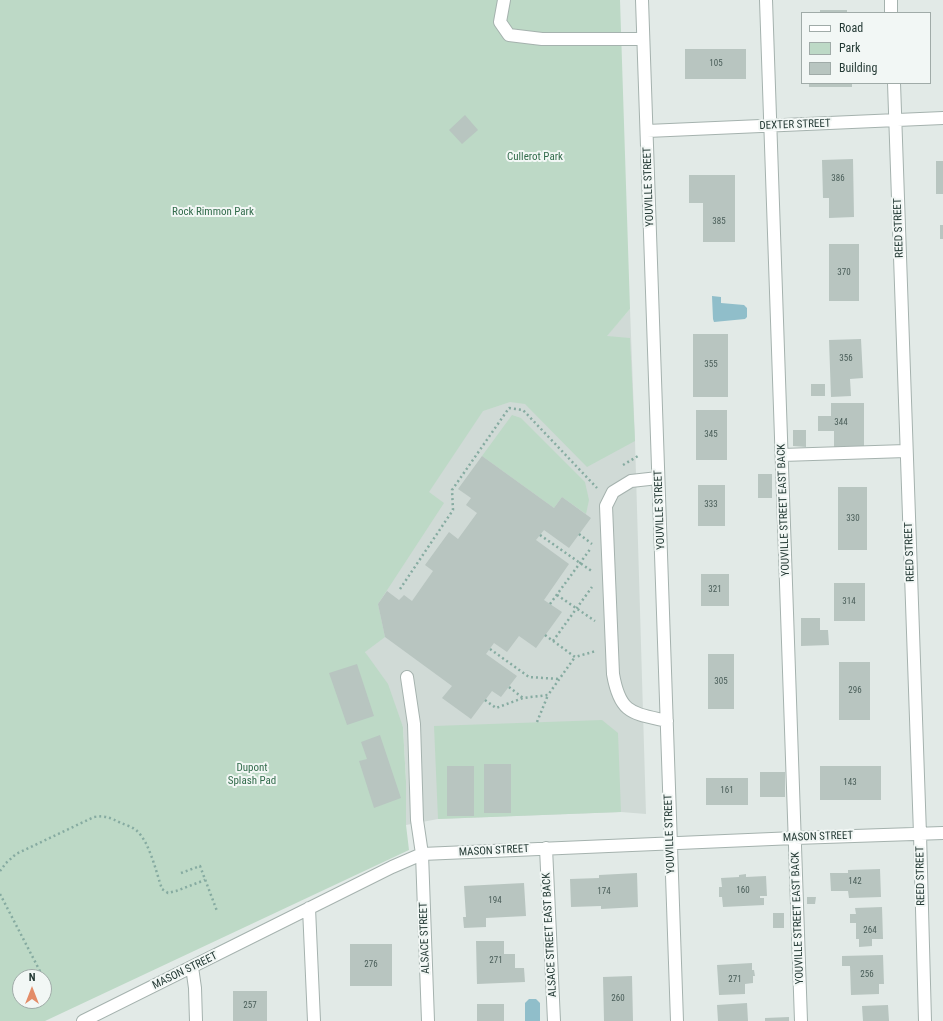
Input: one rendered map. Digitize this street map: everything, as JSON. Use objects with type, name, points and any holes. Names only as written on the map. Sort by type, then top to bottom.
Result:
[{"type":"street","points":[[504,0],[500,22],[509,35],[542,39],[643,39]]},
{"type":"street","name":"YOUVILLE STREET","points":[[642,0],[677,1021]]},
{"type":"street","name":"YOUVILLE STREET EAST BACK","points":[[766,0],[772,126],[801,1021]]},
{"type":"street","points":[[890,0],[891,12]]},
{"type":"street","name":"REED STREET","points":[[894,84],[925,1021]]},
{"type":"street","name":"DEXTER STREET","points":[[647,131],[943,118]]},
{"type":"street","points":[[782,455],[906,451]]},
{"type":"street","points":[[658,478],[631,481],[613,492],[606,506],[613,674],[616,691],[626,707],[636,714],[667,721]]},
{"type":"street","name":"ALSACE STREET","points":[[407,677],[414,724],[417,820],[422,854],[428,1021]]},
{"type":"street","name":"MASON STREET","points":[[84,1021],[396,865],[422,854],[943,833]]},
{"type":"street","name":"ALSACE STREET EAST BACK","points":[[546,848],[554,1021]]},
{"type":"street","points":[[309,908],[314,1021]]},
{"type":"street","points":[[192,967],[195,988],[196,1021]]},
{"type":"path","points":[[400,589],[453,510],[452,490],[509,408],[523,410],[609,500]]},
{"type":"path","points":[[550,604],[593,544],[579,534]]},
{"type":"path","points":[[540,535],[594,573]]},
{"type":"path","points":[[553,641],[594,584]]},
{"type":"path","points":[[557,595],[595,621]]},
{"type":"path","points":[[545,635],[575,657]]},
{"type":"path","points":[[490,649],[529,677],[559,679]]},
{"type":"path","points":[[537,722],[548,695],[575,657],[596,651]]},
{"type":"path","points":[[509,687],[523,698]]},
{"type":"path","points":[[485,700],[496,708],[523,698],[548,695]]},
{"type":"path","points":[[0,871],[16,854],[94,817],[102,816],[111,818],[136,830],[141,835],[147,844],[162,889],[168,893],[205,880]]},
{"type":"path","points":[[181,872],[200,866],[217,911]]},
{"type":"path","points":[[0,894],[38,969]]},
{"type":"shaded area","points":[[630,309],[646,814],[621,812],[438,819],[406,825],[406,781],[403,727],[365,652],[412,366],[606,336]]},
{"type":"green space","name":"Rock Rimmon Park","points":[[0,0],[620,0],[630,309],[607,336],[630,338],[635,441],[587,467],[525,404],[510,402],[483,411],[429,492],[444,503],[378,604],[385,637],[365,652],[388,684],[403,727],[406,781],[406,825],[409,850],[45,1021],[0,1021]]},
{"type":"green space","points":[[512,415],[521,418],[585,482],[589,500],[586,514],[562,497],[554,508],[482,456]]},
{"type":"green space","points":[[602,720],[618,733],[621,812],[438,819],[434,726]]},
{"type":"water","points":[[712,296],[721,297],[721,303],[744,305],[747,308],[747,317],[745,319],[714,322]]},
{"type":"water","points":[[529,999],[536,999],[540,1003],[540,1021],[525,1021],[525,1003]]},
{"type":"building","points":[[820,10],[847,10],[847,12],[820,12]]},
{"type":"building","points":[[685,49],[746,49],[746,79],[685,79]]},
{"type":"building","points":[[809,84],[852,84],[852,87],[809,87]]},
{"type":"building","points":[[465,115],[478,130],[462,144],[449,130]]},
{"type":"building","points":[[853,159],[854,217],[829,218],[829,198],[823,198],[822,160]]},
{"type":"building","points":[[936,161],[943,161],[943,194],[936,194]]},
{"type":"building","points":[[689,175],[735,175],[735,242],[703,242],[703,203],[689,203]]},
{"type":"building","points":[[940,225],[943,225],[943,239],[940,239]]},
{"type":"building","points":[[829,244],[859,244],[859,301],[829,301]]},
{"type":"building","points":[[693,334],[728,334],[728,397],[693,397]]},
{"type":"building","points":[[861,339],[863,378],[850,379],[851,396],[831,397],[829,340]]},
{"type":"building","points":[[811,384],[825,384],[825,396],[811,396]]},
{"type":"building","points":[[831,403],[864,403],[864,448],[834,448],[834,431],[818,431],[818,416],[831,416]]},
{"type":"building","points":[[696,410],[727,410],[727,460],[696,460]]},
{"type":"building","points":[[793,430],[806,430],[806,447],[793,446]]},
{"type":"building","points":[[482,456],[554,508],[562,497],[591,518],[569,548],[544,530],[536,540],[569,564],[544,600],[562,612],[536,648],[519,636],[507,652],[494,643],[486,654],[517,676],[501,697],[492,691],[471,719],[442,698],[452,686],[385,637],[378,604],[387,591],[399,600],[404,595],[412,601],[433,571],[425,565],[449,532],[458,539],[477,513],[466,505],[471,498],[458,489]]},
{"type":"building","points":[[758,474],[772,474],[772,498],[758,498]]},
{"type":"building","points":[[698,485],[725,485],[725,526],[698,526]]},
{"type":"building","points":[[838,487],[867,487],[867,550],[838,550]]},
{"type":"building","points":[[701,574],[729,574],[729,606],[701,606]]},
{"type":"building","points":[[834,583],[865,583],[865,621],[834,621]]},
{"type":"building","points":[[801,618],[820,618],[820,630],[828,630],[829,645],[801,646]]},
{"type":"building","points":[[708,654],[734,654],[734,709],[708,709]]},
{"type":"building","points":[[839,662],[870,662],[870,720],[839,720]]},
{"type":"building","points":[[357,664],[374,716],[347,725],[329,673]]},
{"type":"building","points":[[380,735],[401,798],[374,808],[359,761],[367,759],[361,742]]},
{"type":"building","points":[[484,764],[511,764],[511,813],[484,813]]},
{"type":"building","points":[[447,766],[474,766],[474,816],[447,816]]},
{"type":"building","points":[[820,766],[881,766],[881,800],[820,800]]},
{"type":"building","points":[[760,772],[785,772],[785,797],[760,797]]},
{"type":"building","points":[[706,778],[748,778],[748,805],[706,805]]},
{"type":"building","points":[[880,869],[881,897],[849,898],[848,891],[831,891],[830,873],[848,873],[848,870]]},
{"type":"building","points":[[637,873],[638,907],[601,909],[601,906],[571,907],[570,879],[599,878],[599,875]]},
{"type":"building","points":[[746,874],[746,877],[766,876],[767,896],[760,896],[760,898],[764,898],[764,905],[723,907],[722,897],[719,897],[719,887],[722,887],[721,878],[739,877],[739,875]]},
{"type":"building","points":[[524,883],[526,916],[486,918],[486,927],[464,928],[463,917],[466,917],[464,886]]},
{"type":"building","points":[[807,897],[816,897],[815,904],[807,904]]},
{"type":"building","points":[[882,907],[883,939],[872,939],[872,946],[859,947],[859,939],[856,939],[856,923],[850,923],[850,914],[856,914],[855,908]]},
{"type":"building","points":[[773,913],[784,913],[784,928],[773,928]]},
{"type":"building","points":[[476,941],[504,941],[504,954],[515,954],[515,968],[524,968],[525,982],[477,984]]},
{"type":"building","points":[[350,944],[392,944],[392,986],[350,986]]},
{"type":"building","points":[[883,955],[884,984],[879,984],[879,994],[851,995],[850,966],[842,966],[842,956]]},
{"type":"building","points":[[752,963],[752,970],[754,970],[755,976],[753,976],[753,983],[745,984],[745,994],[719,995],[717,965]]},
{"type":"building","points":[[632,976],[633,1021],[604,1021],[603,977]]},
{"type":"building","points":[[233,991],[267,991],[267,1021],[233,1021]]},
{"type":"building","points":[[747,1003],[748,1021],[718,1021],[717,1005]]},
{"type":"building","points":[[477,1004],[504,1004],[504,1021],[477,1021]]},
{"type":"building","points":[[888,1005],[889,1021],[863,1021],[862,1006]]},
{"type":"building","points":[[789,1017],[789,1021],[765,1021],[765,1018]]},
{"type":"park label","name":"Cullerot Park","points":[[535,157]]},
{"type":"park label","name":"Dupont Splash Pad","points":[[252,774]]}]
